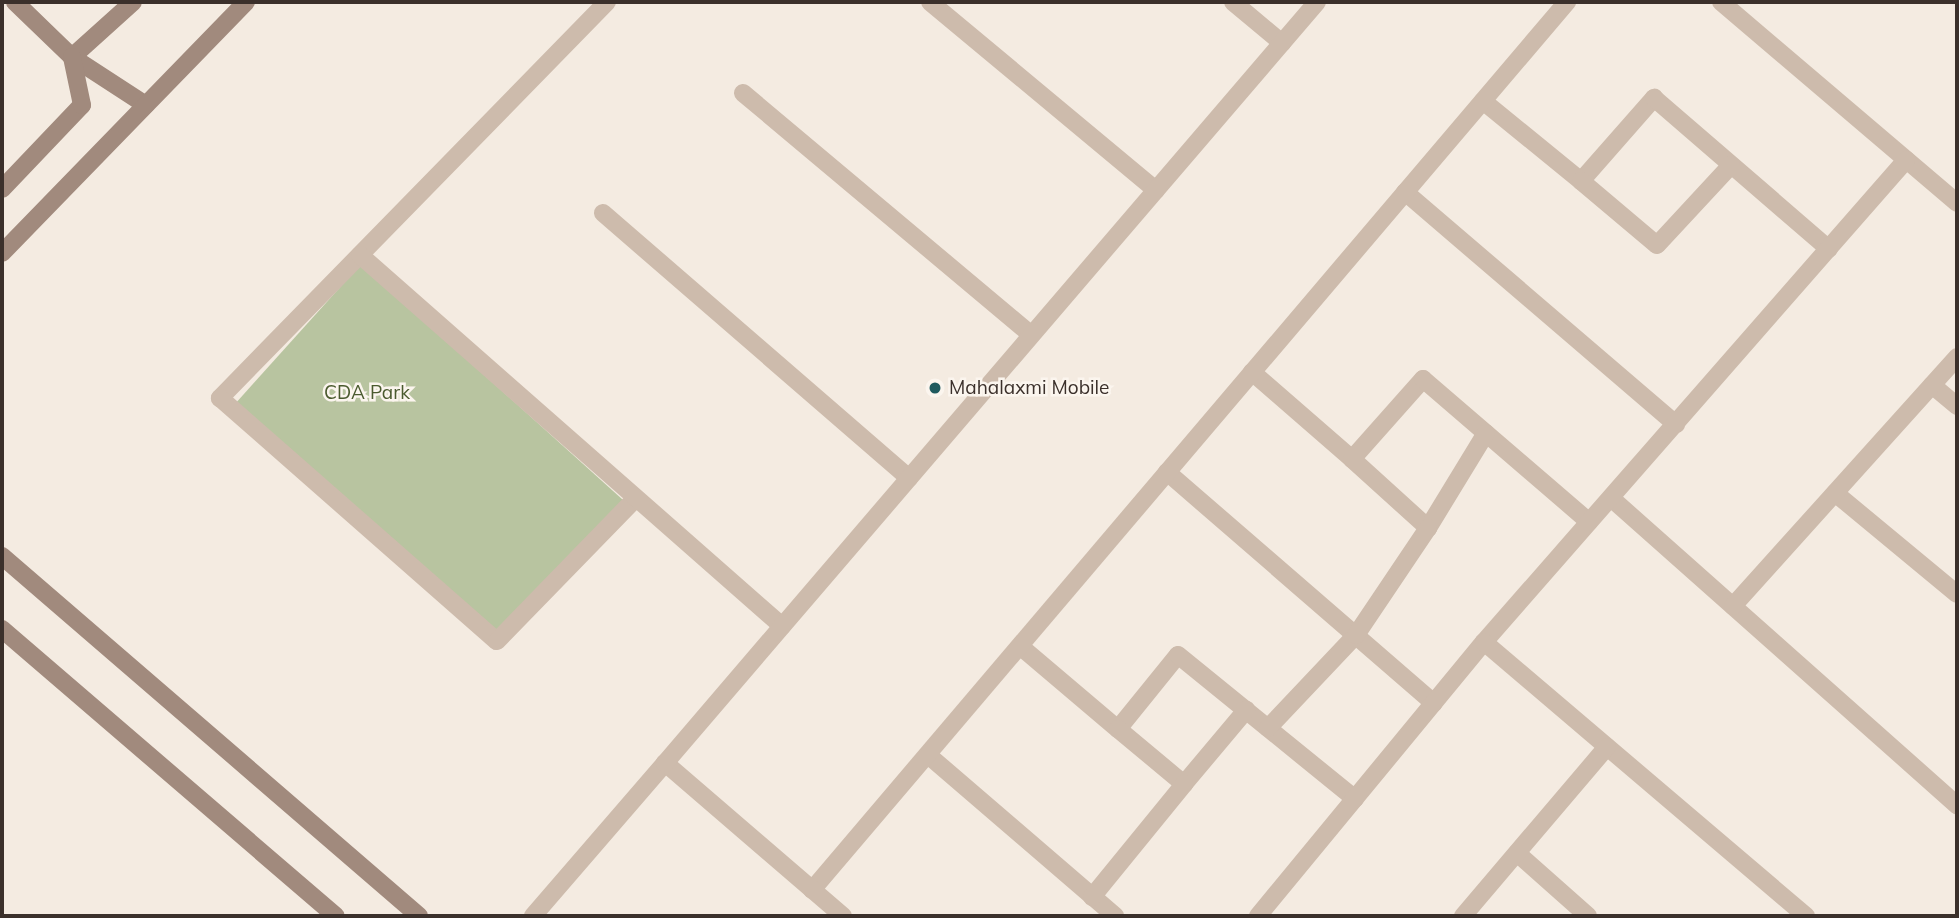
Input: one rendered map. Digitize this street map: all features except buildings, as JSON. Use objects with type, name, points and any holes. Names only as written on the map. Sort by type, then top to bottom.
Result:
[{"type":"street","points":[[15,2],[72,57],[146,105]]},
{"type":"street","points":[[72,57],[133,2]]},
{"type":"street","points":[[2,254],[246,2]]},
{"type":"street","points":[[607,2],[220,398],[497,641],[636,498]]},
{"type":"street","points":[[930,2],[1156,190]]},
{"type":"street","points":[[1233,2],[1282,43]]},
{"type":"street","points":[[533,916],[1317,2]]},
{"type":"street","points":[[813,890],[1567,2]]},
{"type":"street","points":[[1721,2],[1957,203]]},
{"type":"street","points":[[2,189],[82,105],[72,57]]},
{"type":"street","points":[[743,93],[1031,335]]},
{"type":"street","points":[[1581,181],[1654,98],[1829,249]]},
{"type":"street","points":[[1483,101],[1657,244],[1731,165]]},
{"type":"street","points":[[1258,916],[1485,642],[1906,160]]},
{"type":"street","points":[[1405,192],[1676,424]]},
{"type":"street","points":[[603,214],[909,478]]},
{"type":"street","points":[[360,255],[782,626]]},
{"type":"street","points":[[1733,606],[1957,357]]},
{"type":"street","points":[[1252,372],[1428,528]]},
{"type":"street","points":[[1352,459],[1423,379],[1589,522]]},
{"type":"street","points":[[1932,385],[1957,406]]},
{"type":"street","points":[[1268,728],[1356,635],[1428,528],[1486,433]]},
{"type":"street","points":[[1167,472],[1434,703]]},
{"type":"street","points":[[1835,493],[1957,594]]},
{"type":"street","points":[[1611,498],[1957,805]]},
{"type":"street","points":[[2,556],[419,916]]},
{"type":"street","points":[[2,628],[335,916]]},
{"type":"street","points":[[1485,642],[1806,916]]},
{"type":"street","points":[[1020,646],[1184,784]]},
{"type":"street","points":[[1118,729],[1178,655],[1355,799]]},
{"type":"street","points":[[1092,897],[1246,710]]},
{"type":"street","points":[[1463,916],[1607,747]]},
{"type":"street","points":[[928,755],[1115,916]]},
{"type":"street","points":[[665,763],[843,916]]},
{"type":"street","points":[[1517,853],[1588,916]]},
{"type":"green space","name":"CDA Park","points":[[361,264],[623,500],[498,639],[236,403]]},
{"type":"place","name":"Mahalaxmi Mobile","points":[[935,388]]}]
